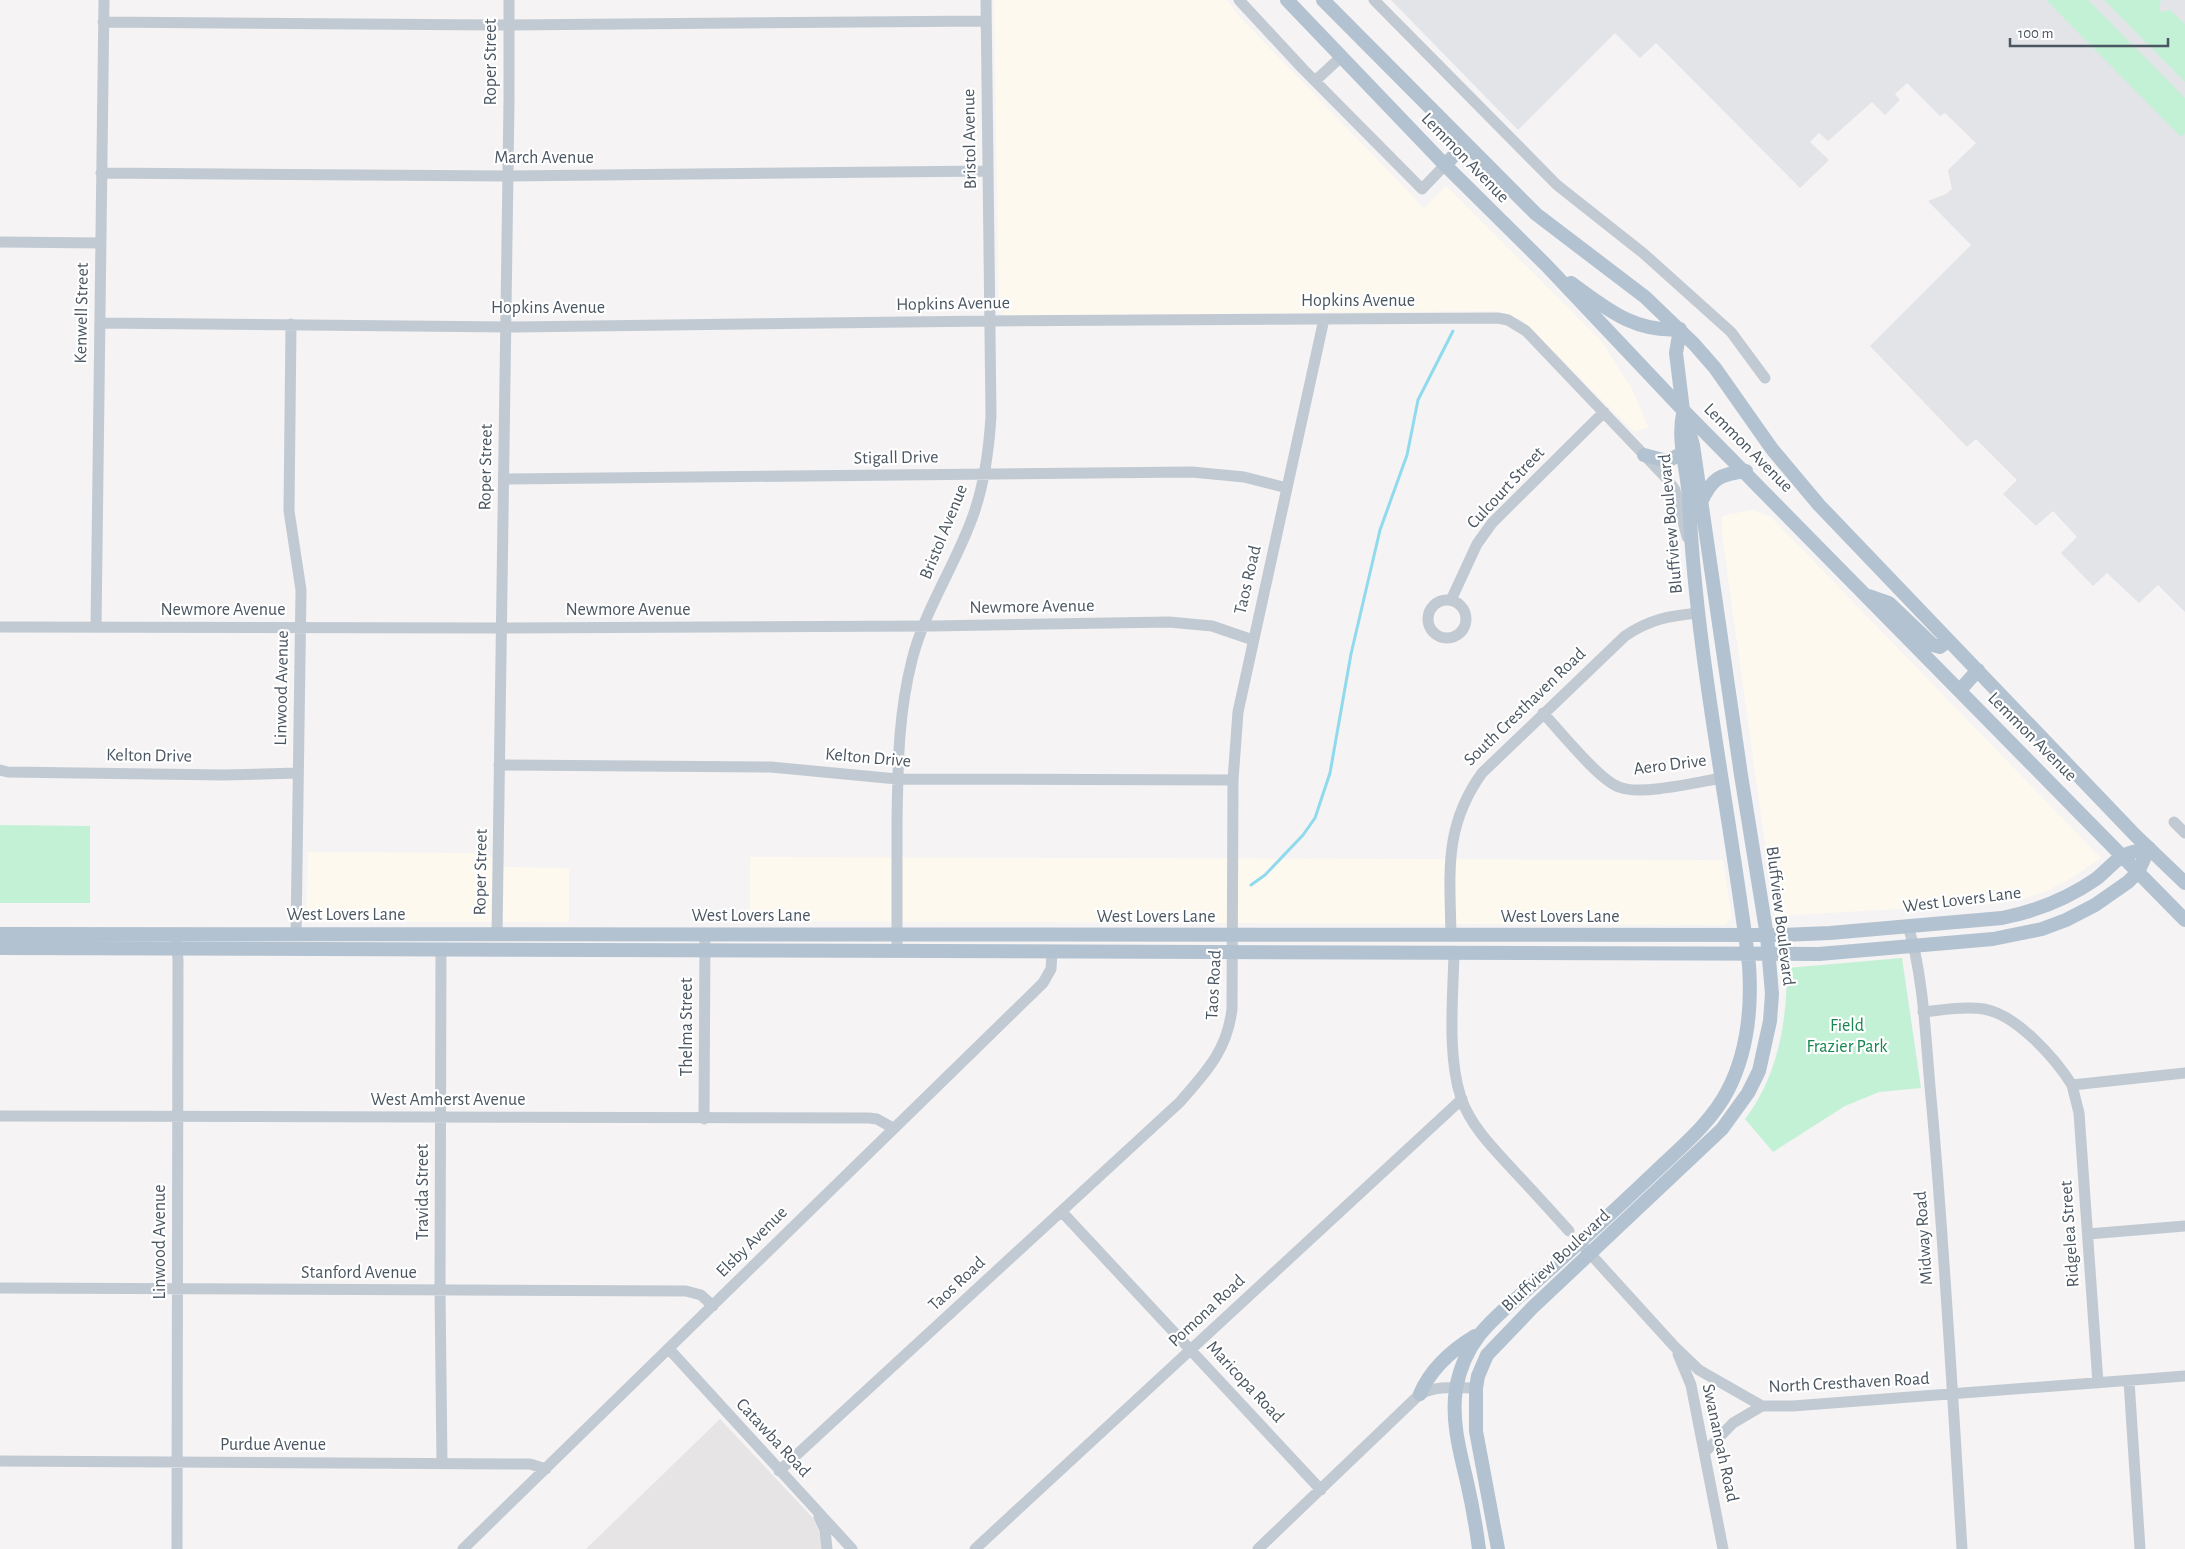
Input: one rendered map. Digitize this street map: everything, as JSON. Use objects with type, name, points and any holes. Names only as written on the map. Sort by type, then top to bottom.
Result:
[{"type":"main road","name":"Lemmon Avenue","points":[[1287,0],[1445,165],[1546,265],[1683,410],[2185,920]]},
{"type":"main road","name":"Lemmon Avenue","points":[[1324,0],[1465,144],[1547,224],[1645,297],[1680,329],[1715,368],[1772,449],[1812,498],[1948,641],[2185,883]]},
{"type":"main road","points":[[1445,165],[1465,144]]},
{"type":"main road","points":[[1546,265],[1619,317],[1644,327],[1664,330],[1680,329]]},
{"type":"main road","name":"Bluffview Boulevard","points":[[1498,1549],[1476,1431],[1476,1388],[1478,1376],[1487,1355],[1497,1343],[1722,1129],[1748,1093],[1759,1071],[1770,1021],[1772,994],[1767,936],[1741,775],[1694,445],[1683,410],[1676,353],[1680,329]]},
{"type":"main road","name":"Bluffview Boulevard","points":[[1479,1549],[1474,1515],[1456,1431],[1456,1388],[1463,1363],[1478,1334],[1580,1242],[1706,1122],[1728,1090],[1741,1054],[1747,1030],[1751,999],[1748,954],[1690,548],[1689,497],[1680,429],[1683,410]]},
{"type":"main road","points":[[1644,455],[1667,461],[1683,453]]},
{"type":"main road","points":[[1701,502],[1711,483],[1719,477],[1746,472]]},
{"type":"main road","points":[[1866,595],[1890,603],[1933,645],[1940,648],[1948,641]]},
{"type":"main road","name":"South Cresthaven Road","points":[[1698,613],[1717,610]]},
{"type":"main road","points":[[1960,690],[1978,670]]},
{"type":"main road","name":"Aero Drive","points":[[1722,778],[1741,775]]},
{"type":"main road","name":"West Lovers Lane","points":[[0,934],[1767,936],[1830,933],[2002,918],[2025,914],[2077,891],[2097,878],[2123,856],[2149,848]]},
{"type":"main road","name":"West Lovers Lane","points":[[0,948],[441,951],[1819,954],[1993,939],[2042,929],[2066,920],[2095,905],[2128,882],[2138,872],[2149,848]]},
{"type":"main road","points":[[89,934],[89,949]]},
{"type":"main road","points":[[296,934],[296,950]]},
{"type":"main road","points":[[441,934],[441,951]]},
{"type":"main road","points":[[497,934],[497,951]]},
{"type":"main road","points":[[1052,935],[1052,952]]},
{"type":"main road","points":[[1451,936],[1454,953]]},
{"type":"main road","points":[[1420,1394],[1426,1379],[1440,1363],[1463,1343],[1478,1334]]},
{"type":"street","name":"Kenwell Street","points":[[96,628],[104,0]]},
{"type":"street","name":"Roper Street","points":[[497,934],[509,0]]},
{"type":"street","name":"Bristol Avenue","points":[[897,951],[897,779],[898,736],[902,702],[913,658],[924,626],[973,514],[985,475],[990,416],[986,0]]},
{"type":"street","points":[[1239,0],[1315,82],[1422,189],[1445,165]]},
{"type":"street","points":[[1374,0],[1557,185],[1643,252],[1731,332],[1765,378]]},
{"type":"street","points":[[103,22],[509,25],[986,21]]},
{"type":"street","points":[[1315,82],[1342,57]]},
{"type":"street","name":"March Avenue","points":[[101,173],[508,176],[988,171]]},
{"type":"street","points":[[0,242],[101,243]]},
{"type":"street","name":"Hopkins Avenue","points":[[100,322],[505,326],[1324,318],[1490,318],[1508,320],[1526,331],[1668,480],[1675,490],[1690,548]]},
{"type":"street","name":"Taos Road","points":[[779,1471],[1180,1102],[1216,1059],[1226,1040],[1230,1026],[1233,952],[1233,780],[1238,712],[1324,318]]},
{"type":"street","name":"Linwood Avenue","points":[[291,324],[289,511],[300,582],[301,628],[296,934]]},
{"type":"street","name":"Culcourt Street","points":[[1451,600],[1477,544],[1492,523],[1604,412]]},
{"type":"street","name":"Stigall Drive","points":[[504,479],[1192,472],[1244,477],[1287,488]]},
{"type":"street","name":"South Cresthaven Road","points":[[1451,936],[1451,856],[1458,814],[1468,793],[1482,774],[1543,713],[1639,626],[1654,620],[1698,613]]},
{"type":"street","name":"Newmore Avenue","points":[[0,627],[502,628],[924,626],[1169,622],[1212,626],[1253,640]]},
{"type":"street","name":"Aero Drive","points":[[1543,713],[1605,778],[1619,787],[1632,790],[1646,790],[1722,778]]},
{"type":"street","name":"Kelton Drive","points":[[499,765],[771,767],[897,779],[1233,780]]},
{"type":"street","name":"Kelton Drive","points":[[0,770],[8,772],[224,775],[298,773]]},
{"type":"street","points":[[2174,822],[2185,833]]},
{"type":"street","name":"Midway Road","points":[[1908,926],[1914,946],[1923,1012],[1936,1156],[1962,1549]]},
{"type":"street","name":"Linwood Avenue","points":[[176,934],[178,950],[177,1549]]},
{"type":"street","name":"Thelma Street","points":[[704,1119],[705,934]]},
{"type":"street","name":"Travida Street","points":[[441,951],[440,1291],[442,1463]]},
{"type":"street","name":"Elsby Avenue","points":[[463,1549],[713,1306],[892,1128],[1043,983],[1051,969],[1052,952]]},
{"type":"street","points":[[1454,953],[1455,1066],[1462,1099],[1471,1118],[1484,1137],[1569,1231]]},
{"type":"street","name":"Ridgelea Street","points":[[1923,1012],[1970,1008],[2000,1014],[2049,1054],[2060,1066],[2072,1085],[2079,1113],[2098,1383]]},
{"type":"street","points":[[2072,1085],[2185,1073]]},
{"type":"street","name":"Pomona Road","points":[[975,1549],[1462,1099]]},
{"type":"street","name":"West Amherst Avenue","points":[[0,1116],[869,1118],[892,1128]]},
{"type":"street","name":"Maricopa Road","points":[[1062,1212],[1321,1490]]},
{"type":"street","points":[[2088,1234],[2185,1226]]},
{"type":"street","name":"North Cresthaven Road","points":[[1580,1242],[1674,1346],[1704,1374],[1762,1406],[1793,1406],[2185,1376]]},
{"type":"street","name":"Stanford Avenue","points":[[0,1288],[686,1291],[701,1295],[713,1306]]},
{"type":"street","name":"Swananoah Road","points":[[1674,1346],[1691,1385],[1723,1549]]},
{"type":"street","name":"Catawba Road","points":[[669,1349],[852,1549]]},
{"type":"street","points":[[2129,1380],[2140,1549]]},
{"type":"street","points":[[1258,1549],[1420,1394],[1429,1389],[1476,1388]]},
{"type":"street","points":[[1704,1452],[1734,1423],[1762,1406]]},
{"type":"street","name":"Purdue Avenue","points":[[0,1461],[530,1464],[546,1469]]},
{"type":"street","points":[[812,1504],[824,1530],[827,1549]]},
{"type":"shaded area","points":[[994,0],[1227,0],[1240,17],[1424,208],[1446,186],[1601,341],[1631,387],[1648,427],[1634,432],[1522,320],[1494,311],[1006,316],[999,312]]},
{"type":"shaded area","points":[[1391,0],[2185,0],[2185,612],[2158,585],[2139,603],[2107,573],[2093,586],[2061,553],[2077,537],[2053,511],[2036,526],[2003,494],[2017,480],[1976,439],[1967,447],[1870,346],[1971,245],[1928,201],[1946,194],[1952,189],[1948,170],[1976,143],[1945,113],[1940,116],[1907,83],[1895,94],[1900,100],[1885,115],[1872,102],[1828,141],[1819,133],[1810,142],[1829,160],[1800,188],[1656,43],[1640,58],[1615,33],[1518,130]]},
{"type":"shaded area","points":[[1751,510],[1770,516],[2101,858],[2073,877],[2049,890],[2021,900],[1992,904],[1775,916],[1722,535],[1722,516]]},
{"type":"shaded area","points":[[308,852],[485,853],[506,867],[569,868],[569,922],[306,922]]},
{"type":"shaded area","points":[[750,857],[1723,860],[1732,918],[1725,925],[750,921]]},
{"type":"shaded area","points":[[720,1419],[813,1518],[821,1536],[821,1549],[586,1549]]},
{"type":"green space","points":[[2046,0],[2088,0],[2185,98],[2185,133],[2181,137]]},
{"type":"green space","points":[[2104,0],[2161,0],[2159,10],[2162,12],[2170,10],[2185,24],[2185,82]]},
{"type":"green space","points":[[0,825],[90,826],[90,903],[0,903]]},
{"type":"green space","name":"Field Frazier Park","points":[[1902,958],[1921,1088],[1879,1092],[1845,1106],[1773,1152],[1745,1119],[1756,1102],[1773,1067],[1785,1008],[1787,968]]},
{"type":"waterway","points":[[1251,885],[1265,875],[1303,835],[1315,818],[1330,773],[1351,654],[1380,530],[1407,455],[1418,400],[1453,331]]}]
